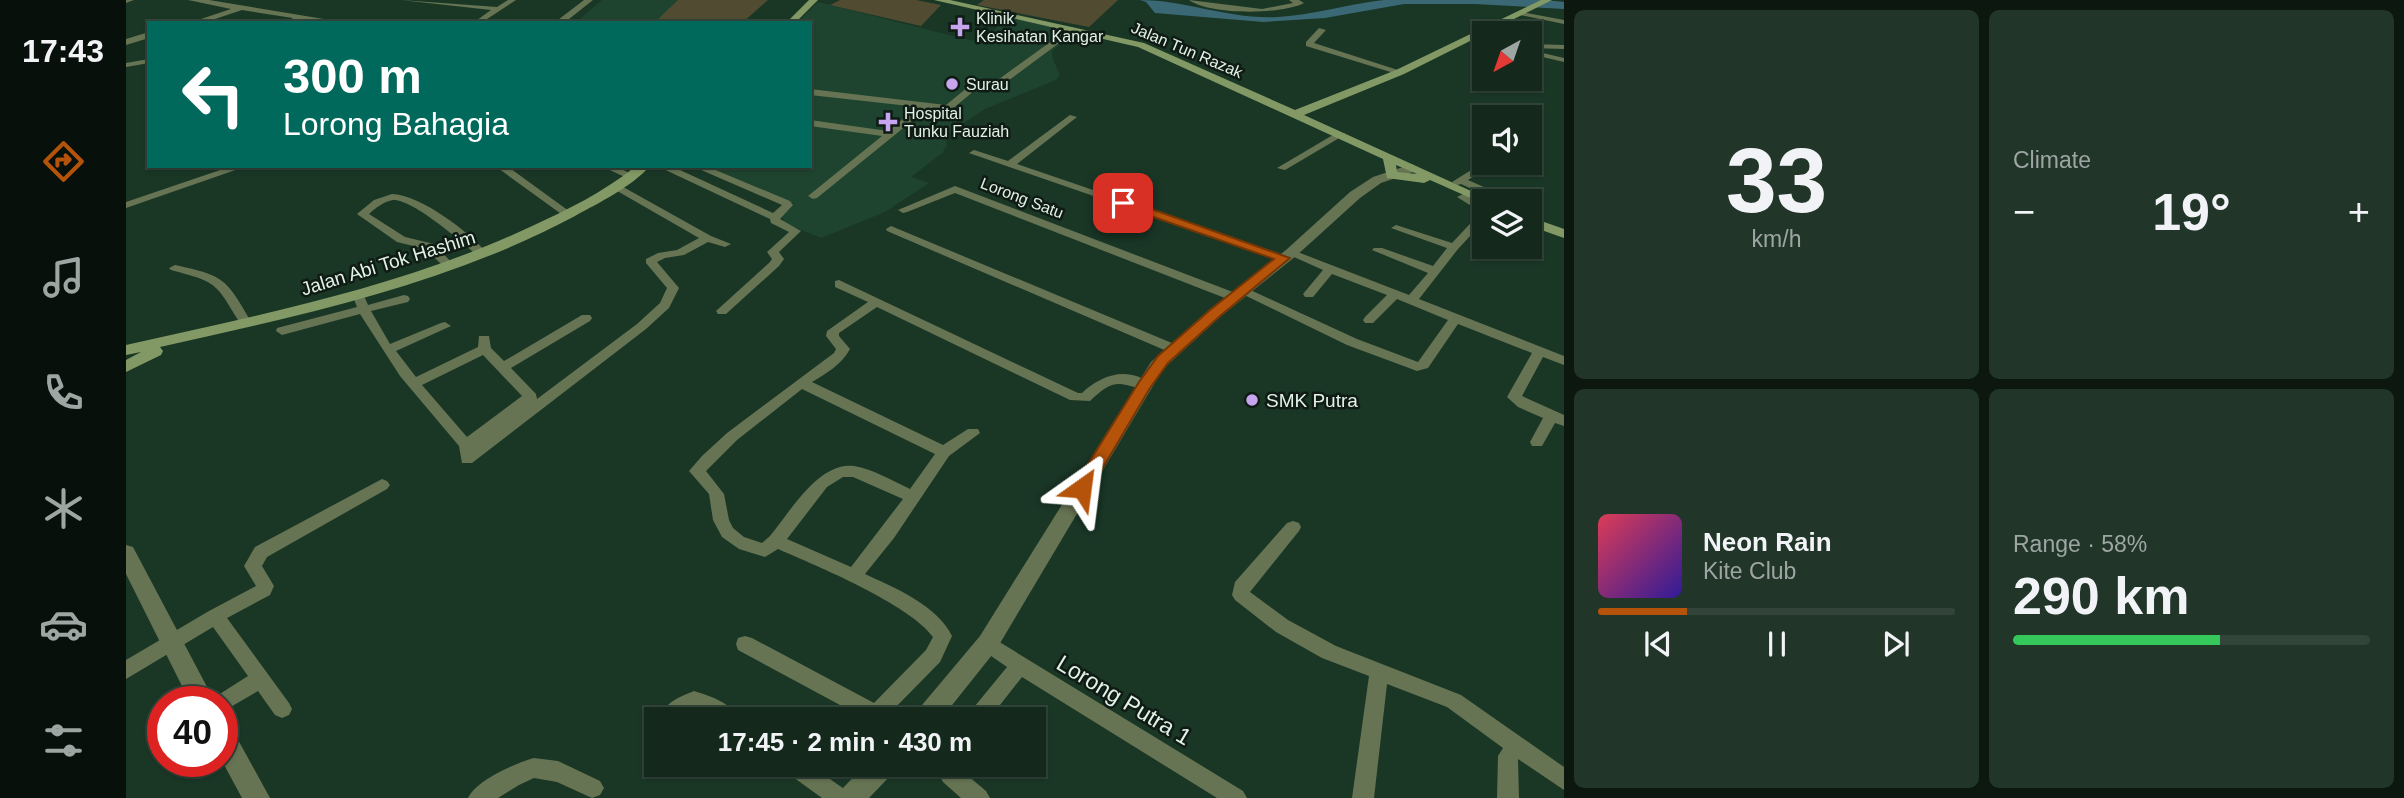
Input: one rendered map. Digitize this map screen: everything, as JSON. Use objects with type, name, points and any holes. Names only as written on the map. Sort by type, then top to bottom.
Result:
[{"type":"main road","points":[[792,21],[814,0]]},
{"type":"main road","points":[[958,0],[972,7]]},
{"type":"main road","points":[[1507,21],[1548,0]]},
{"type":"main road","name":"Jalan Tun Razak","points":[[945,1],[1148,48],[1341,134],[1390,166],[1456,183]]},
{"type":"main road","points":[[1301,116],[1472,38]]},
{"type":"main road","name":"Jalan Abi Tok Hashim","points":[[126,350],[358,294],[449,266],[482,254],[568,214],[617,186],[641,168]]},
{"type":"main road","points":[[1412,168],[1456,183],[1472,195]]},
{"type":"main road","points":[[1542,225],[1563,233]]},
{"type":"main road","points":[[126,366],[187,337]]},
{"type":"street","points":[[177,0],[215,2],[288,19],[300,17],[329,21]]},
{"type":"street","points":[[404,0],[499,9]]},
{"type":"street","points":[[479,21],[513,0]]},
{"type":"street","points":[[561,21],[589,0]]},
{"type":"street","points":[[570,21],[597,0]]},
{"type":"street","points":[[1192,0],[1200,4],[1262,10],[1301,3],[1292,0]]},
{"type":"street","points":[[1236,0],[1239,8]]},
{"type":"street","points":[[198,1],[288,19]]},
{"type":"street","points":[[199,21],[235,8]]},
{"type":"street","points":[[215,16],[252,12]]},
{"type":"street","points":[[1522,14],[1564,22]]},
{"type":"street","points":[[812,92],[948,108],[971,89],[998,84],[1074,29]]},
{"type":"street","points":[[1301,50],[1322,30]]},
{"type":"street","points":[[126,42],[147,36]]},
{"type":"street","points":[[1310,44],[1400,72]]},
{"type":"street","points":[[1542,46],[1564,47]]},
{"type":"street","points":[[1542,55],[1564,60]]},
{"type":"street","points":[[126,65],[147,61]]},
{"type":"street","points":[[813,195],[924,107]]},
{"type":"street","points":[[1011,164],[1073,117]]},
{"type":"street","points":[[812,123],[890,134]]},
{"type":"street","points":[[1282,168],[1341,134]]},
{"type":"street","points":[[974,153],[1330,268],[1564,361]]},
{"type":"street","points":[[936,707],[989,643],[1144,385],[1174,349],[1390,166],[1412,168]]},
{"type":"street","points":[[126,205],[236,168]]},
{"type":"street","points":[[503,168],[568,214]]},
{"type":"street","points":[[611,168],[631,176]]},
{"type":"street","points":[[668,168],[739,204],[775,217]]},
{"type":"street","points":[[702,168],[788,204],[775,217]]},
{"type":"street","points":[[1456,183],[1472,173]]},
{"type":"street","points":[[1456,183],[1474,189]]},
{"type":"street","points":[[617,186],[707,238],[725,244]]},
{"type":"street","name":"Lorong Satu","points":[[903,210],[956,190],[1238,294],[1417,367],[1423,365],[1456,318]]},
{"type":"street","points":[[1469,194],[1462,197],[1472,204]]},
{"type":"street","points":[[449,266],[430,246],[401,240],[362,214],[389,199],[398,198],[442,221],[482,254]]},
{"type":"street","points":[[722,311],[775,264],[778,259],[772,253],[796,232],[777,223],[775,217]]},
{"type":"street","points":[[1412,300],[1472,226]]},
{"type":"street","points":[[1396,228],[1454,247]]},
{"type":"street","points":[[891,229],[1174,349]]},
{"type":"street","points":[[358,294],[362,309],[389,349],[466,445],[467,459],[535,404],[567,387],[665,305],[673,288],[650,261],[662,255],[680,253],[707,238]]},
{"type":"street","points":[[1378,250],[1434,271]]},
{"type":"street","points":[[175,268],[216,278],[227,290],[246,323]]},
{"type":"street","points":[[1309,294],[1330,268]]},
{"type":"street","points":[[839,284],[1075,397],[1084,398],[1114,377],[1126,377],[1144,385]]},
{"type":"street","points":[[1369,320],[1395,294]]},
{"type":"street","points":[[282,331],[404,299]]},
{"type":"street","points":[[875,303],[833,331],[832,336],[842,346],[842,353],[835,361],[802,383],[727,442],[697,471],[714,489],[719,499],[722,521],[734,537],[753,549],[765,550],[776,541],[822,482],[840,471],[855,472],[912,496]]},
{"type":"street","points":[[504,367],[586,318]]},
{"type":"street","points":[[389,349],[445,326]]},
{"type":"street","points":[[415,383],[484,344],[531,397],[466,445]]},
{"type":"street","points":[[1537,442],[1558,418],[1523,404],[1514,397],[1540,351]]},
{"type":"street","points":[[802,383],[944,452]]},
{"type":"street","points":[[853,576],[888,533],[944,452],[973,433]]},
{"type":"street","points":[[126,670],[264,590],[265,586],[253,566],[261,552],[382,485]]},
{"type":"street","points":[[1293,527],[1241,587],[1241,594],[1301,637],[1379,673],[1425,687],[1454,701],[1564,780]]},
{"type":"street","points":[[776,541],[853,576],[937,624],[943,636],[933,656],[889,707]]},
{"type":"street","points":[[126,553],[195,686]]},
{"type":"street","points":[[215,616],[282,709]]},
{"type":"street","name":"Lorong Putra 1","points":[[989,643],[1020,666],[1236,798]]},
{"type":"street","points":[[745,644],[864,707]]},
{"type":"street","points":[[987,707],[1020,666]]},
{"type":"street","points":[[1363,798],[1379,673]]},
{"type":"street","points":[[238,693],[260,680]]},
{"type":"street","points":[[678,707],[694,700],[712,707]]},
{"type":"street","points":[[1508,756],[1508,798]]},
{"type":"street","points":[[238,764],[257,798]]},
{"type":"street","points":[[479,798],[520,772],[538,767],[556,769],[593,788]]},
{"type":"street","points":[[810,777],[840,798]]},
{"type":"street","points":[[851,798],[871,777]]},
{"type":"street","points":[[951,777],[979,798]]},
{"type":"shaded area","points":[[602,0],[768,0],[744,21],[577,21]]},
{"type":"shaded area","points":[[678,0],[768,0],[744,21],[656,21]]},
{"type":"shaded area","points":[[840,0],[916,0],[941,5],[921,26],[830,5]]},
{"type":"shaded area","points":[[984,0],[1118,0],[1089,27],[977,5]]},
{"type":"shaded area","name":"Hospital Tunku Fauziah","points":[[818,2],[981,43],[1008,17],[1076,32],[1052,51],[1060,75],[1056,80],[985,109],[946,135],[947,146],[942,153],[911,177],[929,183],[885,212],[821,238],[784,223],[782,216],[794,204],[710,168],[812,168],[812,21],[799,21]]},
{"type":"water","points":[[1140,0],[1260,17],[1305,14],[1384,0],[1545,0],[1564,2],[1564,9],[1475,4],[1404,4],[1325,18],[1263,22],[1155,13],[1146,2]]},
{"type":"place","name":"Klinik Kesihatan Kangar","points":[[960,27]]},
{"type":"place","name":"Surau","points":[[952,84]]},
{"type":"place","name":"Hospital Tunku Fauziah","points":[[888,122]]},
{"type":"place","name":"SMK Putra","points":[[1252,400]]},
{"type":"route","points":[[1082,488],[1157,366],[1215,313],[1283,258],[1123,203]]}]
